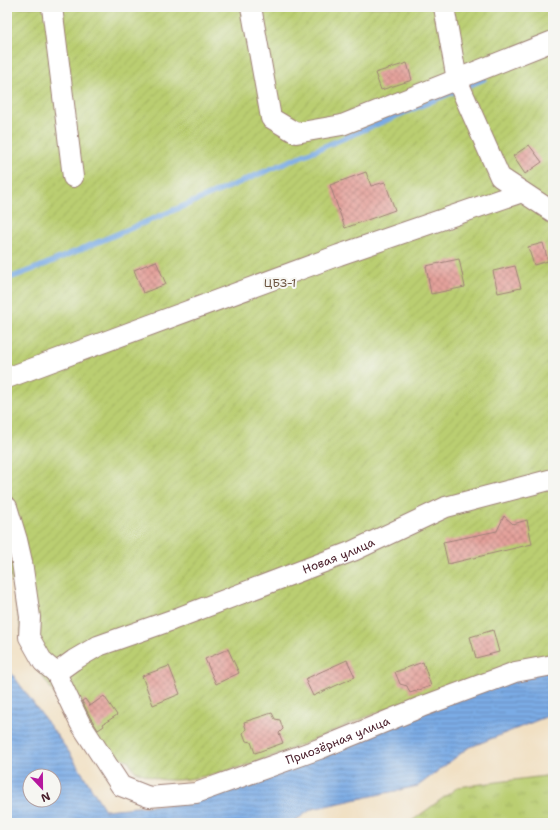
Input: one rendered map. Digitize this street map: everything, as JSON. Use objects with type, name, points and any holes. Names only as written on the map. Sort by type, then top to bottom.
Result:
[{"type":"street","points":[[52,7],[73,177]]},
{"type":"street","points":[[251,7],[271,118],[296,133],[342,125],[553,41]]},
{"type":"street","points":[[444,7],[457,80],[500,177],[553,212]]},
{"type":"street","points":[[7,378],[339,255],[522,192]]},
{"type":"street","name":"Новая улица","points":[[56,673],[74,660],[98,646],[172,620],[353,551],[446,508],[553,479]]},
{"type":"street","points":[[7,506],[22,562],[30,617],[29,637],[43,662],[56,673]]},
{"type":"street","name":"Приозёрная улица","points":[[56,673],[80,723],[121,786],[149,797],[196,794],[319,749],[421,707],[515,672],[553,665]]},
{"type":"green space","name":"ЦБЗ-1","points":[[7,7],[553,7],[553,658],[421,696],[265,759],[242,767],[199,777],[180,780],[159,779],[135,771],[128,760],[94,751],[25,651],[7,558]]},
{"type":"green space","points":[[553,775],[553,823],[409,823],[458,787]]},
{"type":"water","points":[[7,667],[69,752],[105,810],[179,803],[527,672],[553,671],[553,714],[468,748],[418,786],[312,809],[292,823],[7,823]]},
{"type":"building","points":[[407,63],[412,80],[381,90],[375,73]]},
{"type":"building","points":[[529,145],[542,162],[525,174],[513,156]]},
{"type":"building","points":[[366,172],[371,186],[385,182],[395,210],[345,228],[330,185]]},
{"type":"building","points":[[543,243],[548,261],[534,265],[528,247]]},
{"type":"building","points":[[459,259],[465,287],[431,294],[426,266]]},
{"type":"building","points":[[156,261],[166,284],[143,293],[134,270]]},
{"type":"building","points":[[515,266],[521,288],[498,293],[493,271]]},
{"type":"building","points":[[504,516],[513,524],[527,520],[532,544],[448,564],[443,542],[497,531]]},
{"type":"building","points":[[493,630],[499,652],[476,658],[470,637]]},
{"type":"building","points":[[228,649],[239,673],[216,684],[205,659]]},
{"type":"building","points":[[347,660],[355,677],[313,696],[305,679]]},
{"type":"building","points":[[423,662],[431,686],[410,693],[407,686],[400,684],[395,672]]},
{"type":"building","points":[[169,666],[180,694],[153,705],[142,676]]},
{"type":"building","points":[[104,696],[117,715],[103,724],[104,726],[98,730],[82,701],[85,699],[90,706]]},
{"type":"building","points":[[272,713],[275,719],[280,720],[283,729],[279,733],[283,743],[255,753],[251,742],[246,741],[243,733],[246,729],[244,722]]},
{"type":"waterway","points":[[7,279],[39,267],[484,79]]}]
